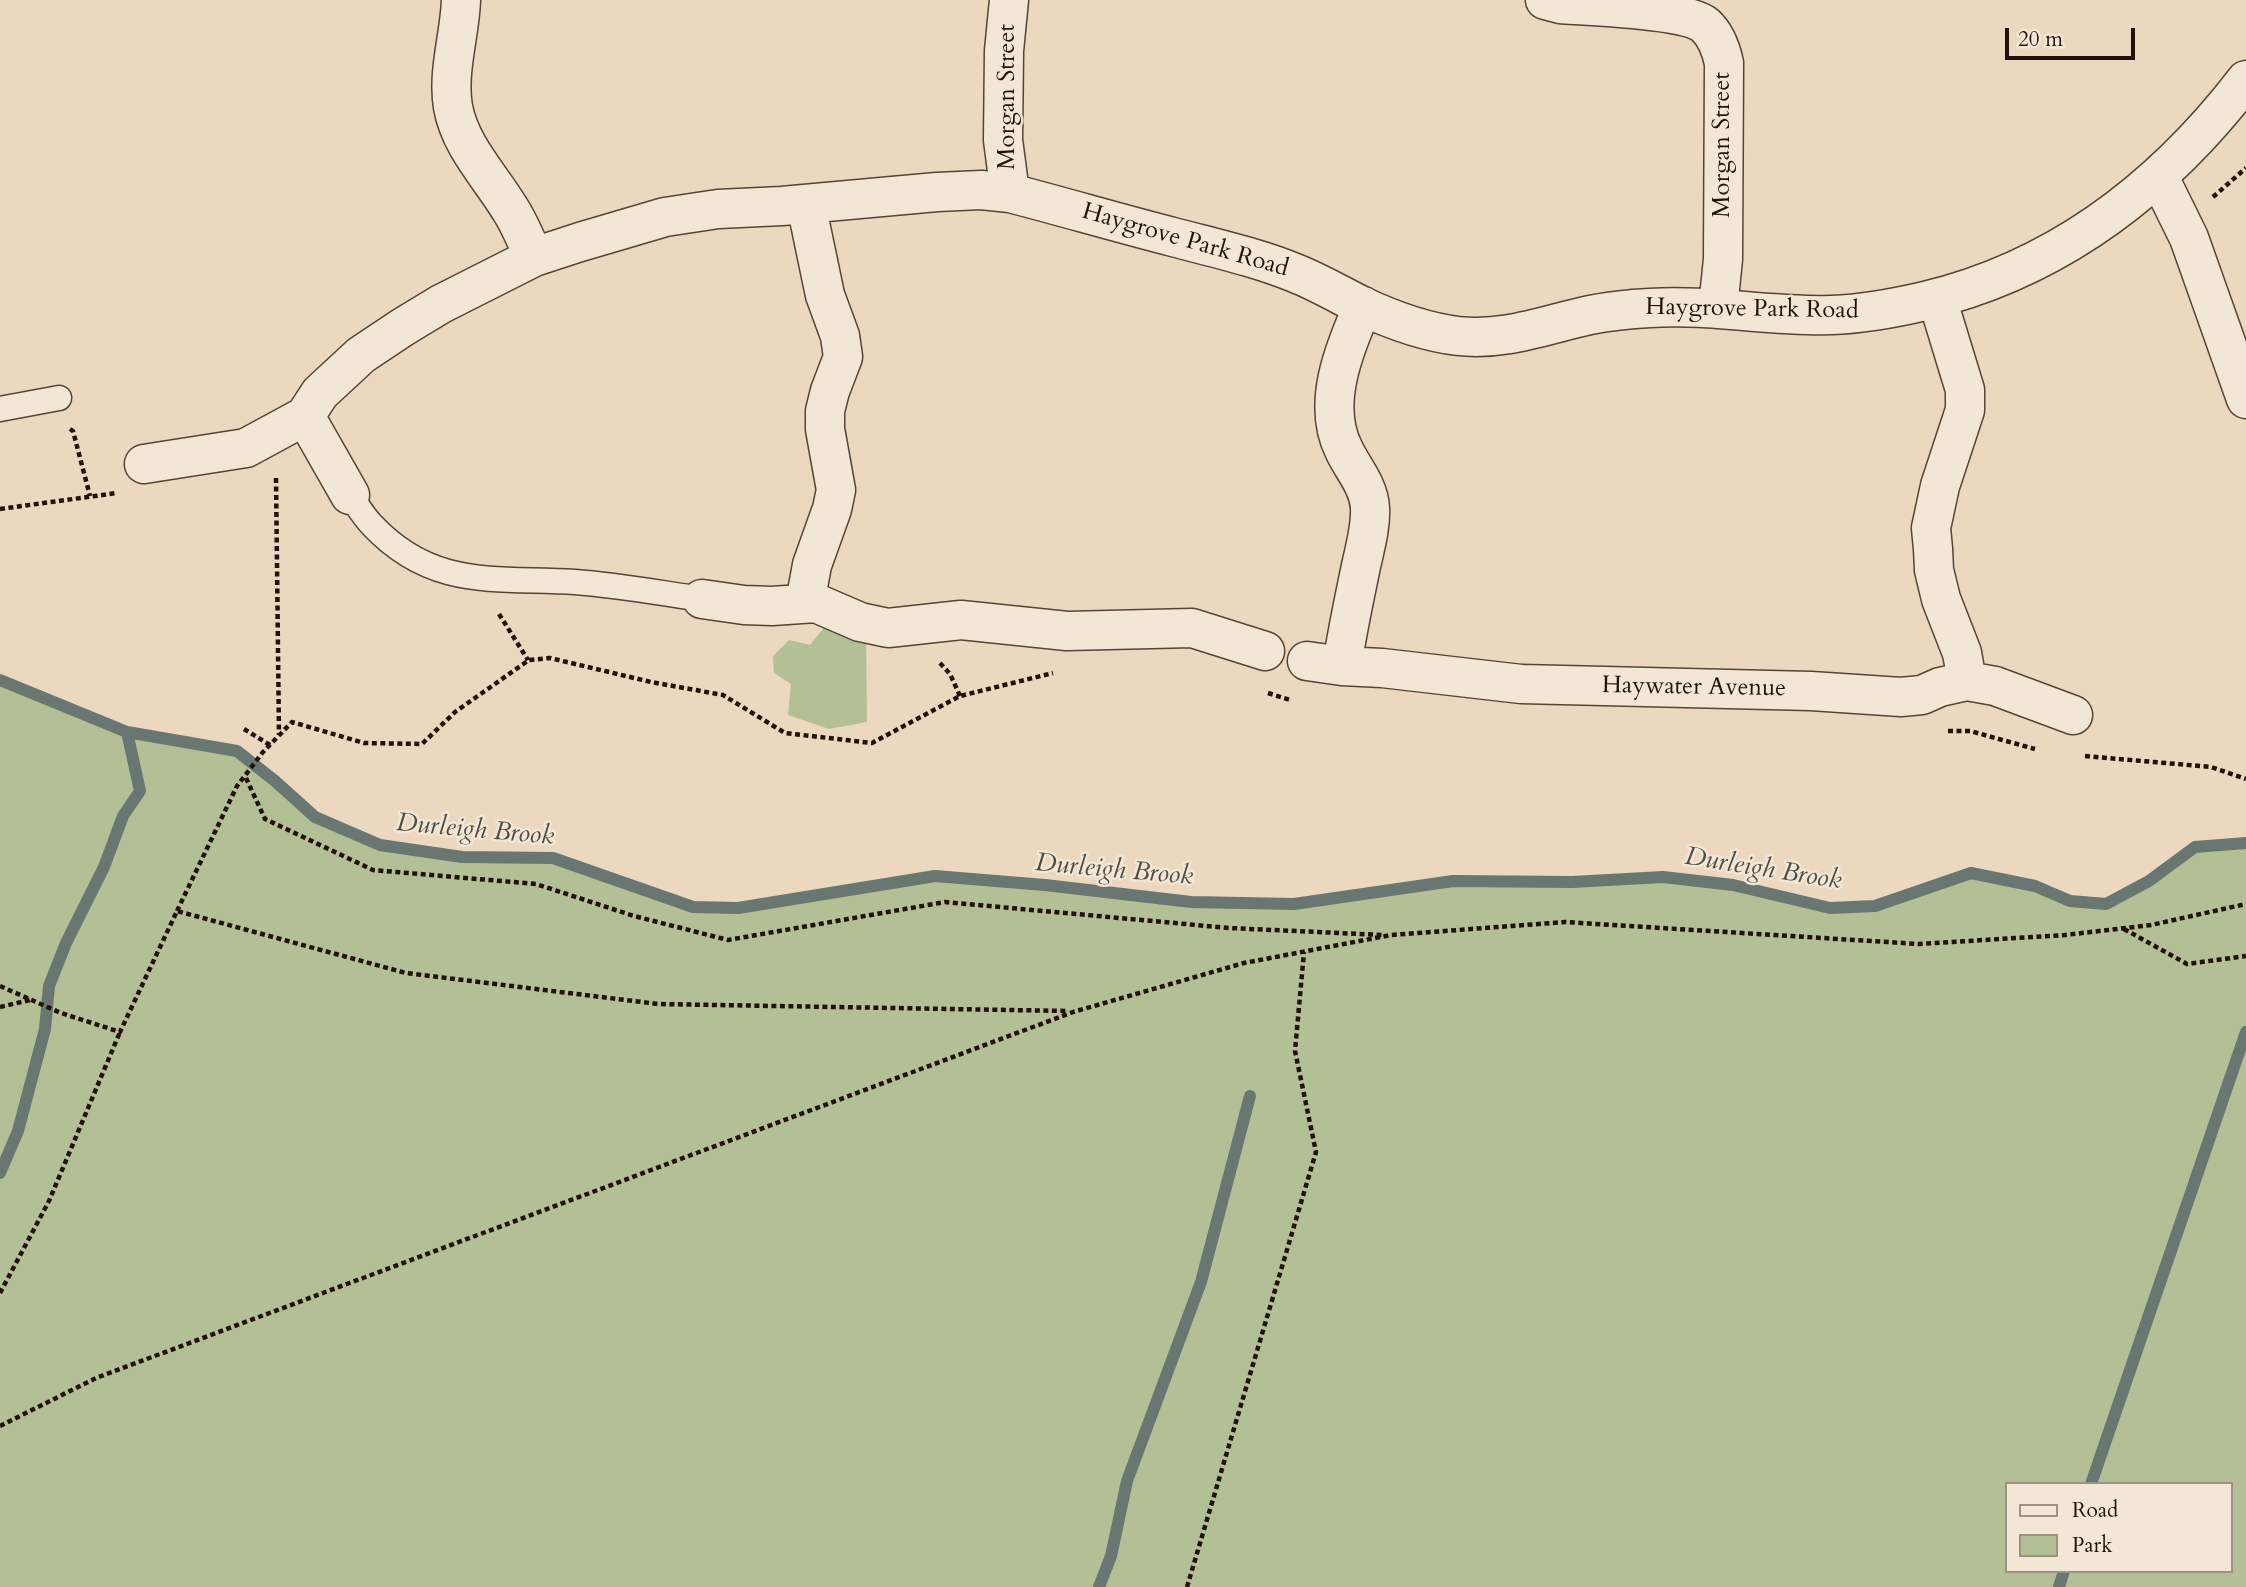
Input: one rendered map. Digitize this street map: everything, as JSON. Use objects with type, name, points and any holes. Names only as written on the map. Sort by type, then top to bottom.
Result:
[{"type":"street","points":[[461,0],[453,69],[452,106],[469,147],[512,210],[534,257]]},
{"type":"street","name":"Morgan Street","points":[[1009,0],[1003,140],[1010,193]]},
{"type":"street","name":"Morgan Street","points":[[1545,0],[1686,18],[1703,23],[1713,33],[1721,48],[1724,63],[1723,246],[1718,308]]},
{"type":"street","name":"Haygrove Park Road","points":[[144,464],[246,448],[305,416],[320,393],[361,355],[441,304],[534,257],[665,218],[718,209],[937,192],[981,190],[1010,193],[1252,258],[1297,273],[1363,306],[1423,329],[1458,336],[1513,335],[1630,309],[1718,308],[1790,315],[1836,315],[1907,305],[1987,283],[2076,240],[2118,211],[2158,177],[2220,112],[2246,80]]},
{"type":"street","points":[[2158,177],[2189,238],[2246,399]]},
{"type":"street","points":[[805,603],[812,565],[836,490],[825,429],[825,411],[843,357],[840,336],[825,295],[806,204]]},
{"type":"street","points":[[1937,298],[1965,390],[1965,410],[1940,486],[1931,528],[1934,570],[1941,599],[1962,653],[1967,681]]},
{"type":"street","name":"Haywater Avenue","points":[[1363,306],[1342,364],[1334,412],[1335,429],[1368,495],[1370,510],[1348,623],[1324,663],[1521,684],[1797,690],[1901,697],[1922,695],[1940,687],[1967,681],[2006,689],[2073,715]]},
{"type":"street","points":[[305,416],[350,495]]},
{"type":"street","points":[[702,599],[772,606],[816,603],[860,622],[888,628],[961,620],[1067,631],[1192,628],[1265,652]]},
{"type":"lane","points":[[0,409],[51,399]]},
{"type":"lane","points":[[350,495],[371,524],[392,543],[423,563],[453,575],[577,582],[702,599]]},
{"type":"path","points":[[51,399],[73,431],[90,496]]},
{"type":"path","points":[[268,436],[275,461],[279,736]]},
{"type":"path","points":[[0,509],[125,492],[148,485],[144,464]]},
{"type":"path","points":[[476,578],[528,660]]},
{"type":"path","points":[[0,1293],[49,1201],[120,1032],[237,786],[263,752],[292,723],[364,743],[422,744],[455,712],[528,660],[550,659],[723,695],[785,733],[872,743],[960,696],[1062,671]]},
{"type":"path","points":[[1258,688],[1283,700],[1295,701]]},
{"type":"path","points":[[244,729],[270,745]]},
{"type":"path","points":[[1942,731],[1970,730],[2035,749]]},
{"type":"path","points":[[2075,755],[2211,767],[2246,779]]},
{"type":"path","points":[[246,777],[265,819],[373,870],[536,884],[634,916],[728,940],[945,902],[1229,928],[1391,935],[1565,922],[1919,944],[2065,935],[2151,925],[2246,904]]},
{"type":"path","points":[[177,911],[407,973],[659,1004],[1073,1012]]},
{"type":"path","points":[[2123,928],[2187,964],[2246,956]]},
{"type":"path","points":[[0,1426],[96,1378],[1073,1012],[1244,963],[1391,935]]},
{"type":"path","points":[[1187,1587],[1317,1152],[1295,1051],[1304,952]]},
{"type":"path","points":[[0,986],[61,1013],[120,1032]]},
{"type":"path","points":[[0,1007],[30,1000]]},
{"type":"green space","points":[[827,624],[866,634],[867,722],[829,729],[788,715],[791,684],[774,673],[773,656],[789,640],[810,645]]},
{"type":"green space","points":[[0,680],[127,732],[237,751],[315,817],[380,845],[462,857],[553,858],[693,907],[738,908],[935,876],[1045,885],[1191,902],[1294,904],[1453,881],[1572,882],[1663,877],[1733,885],[1830,908],[1875,906],[1971,873],[2035,886],[2070,901],[2106,903],[2149,881],[2195,847],[2246,843],[2246,1587],[0,1587]]},
{"type":"waterway","name":"Durleigh Brook","points":[[0,680],[127,732],[237,751],[315,817],[380,845],[462,857],[553,858],[693,907],[738,908],[935,876],[1045,885],[1191,902],[1294,904],[1453,881],[1572,882],[1663,877],[1733,885],[1830,908],[1875,906],[1971,873],[2035,886],[2070,901],[2106,904],[2149,881],[2195,847],[2246,843]]},
{"type":"waterway","points":[[0,1173],[18,1131],[45,1029],[49,986],[66,943],[104,867],[123,816],[140,791],[127,732]]},
{"type":"waterway","points":[[2092,1482],[2246,1032]]},
{"type":"waterway","points":[[1099,1587],[1111,1556],[1127,1481],[1201,1282],[1250,1096]]},
{"type":"waterway","points":[[2059,1587],[2063,1573]]}]
